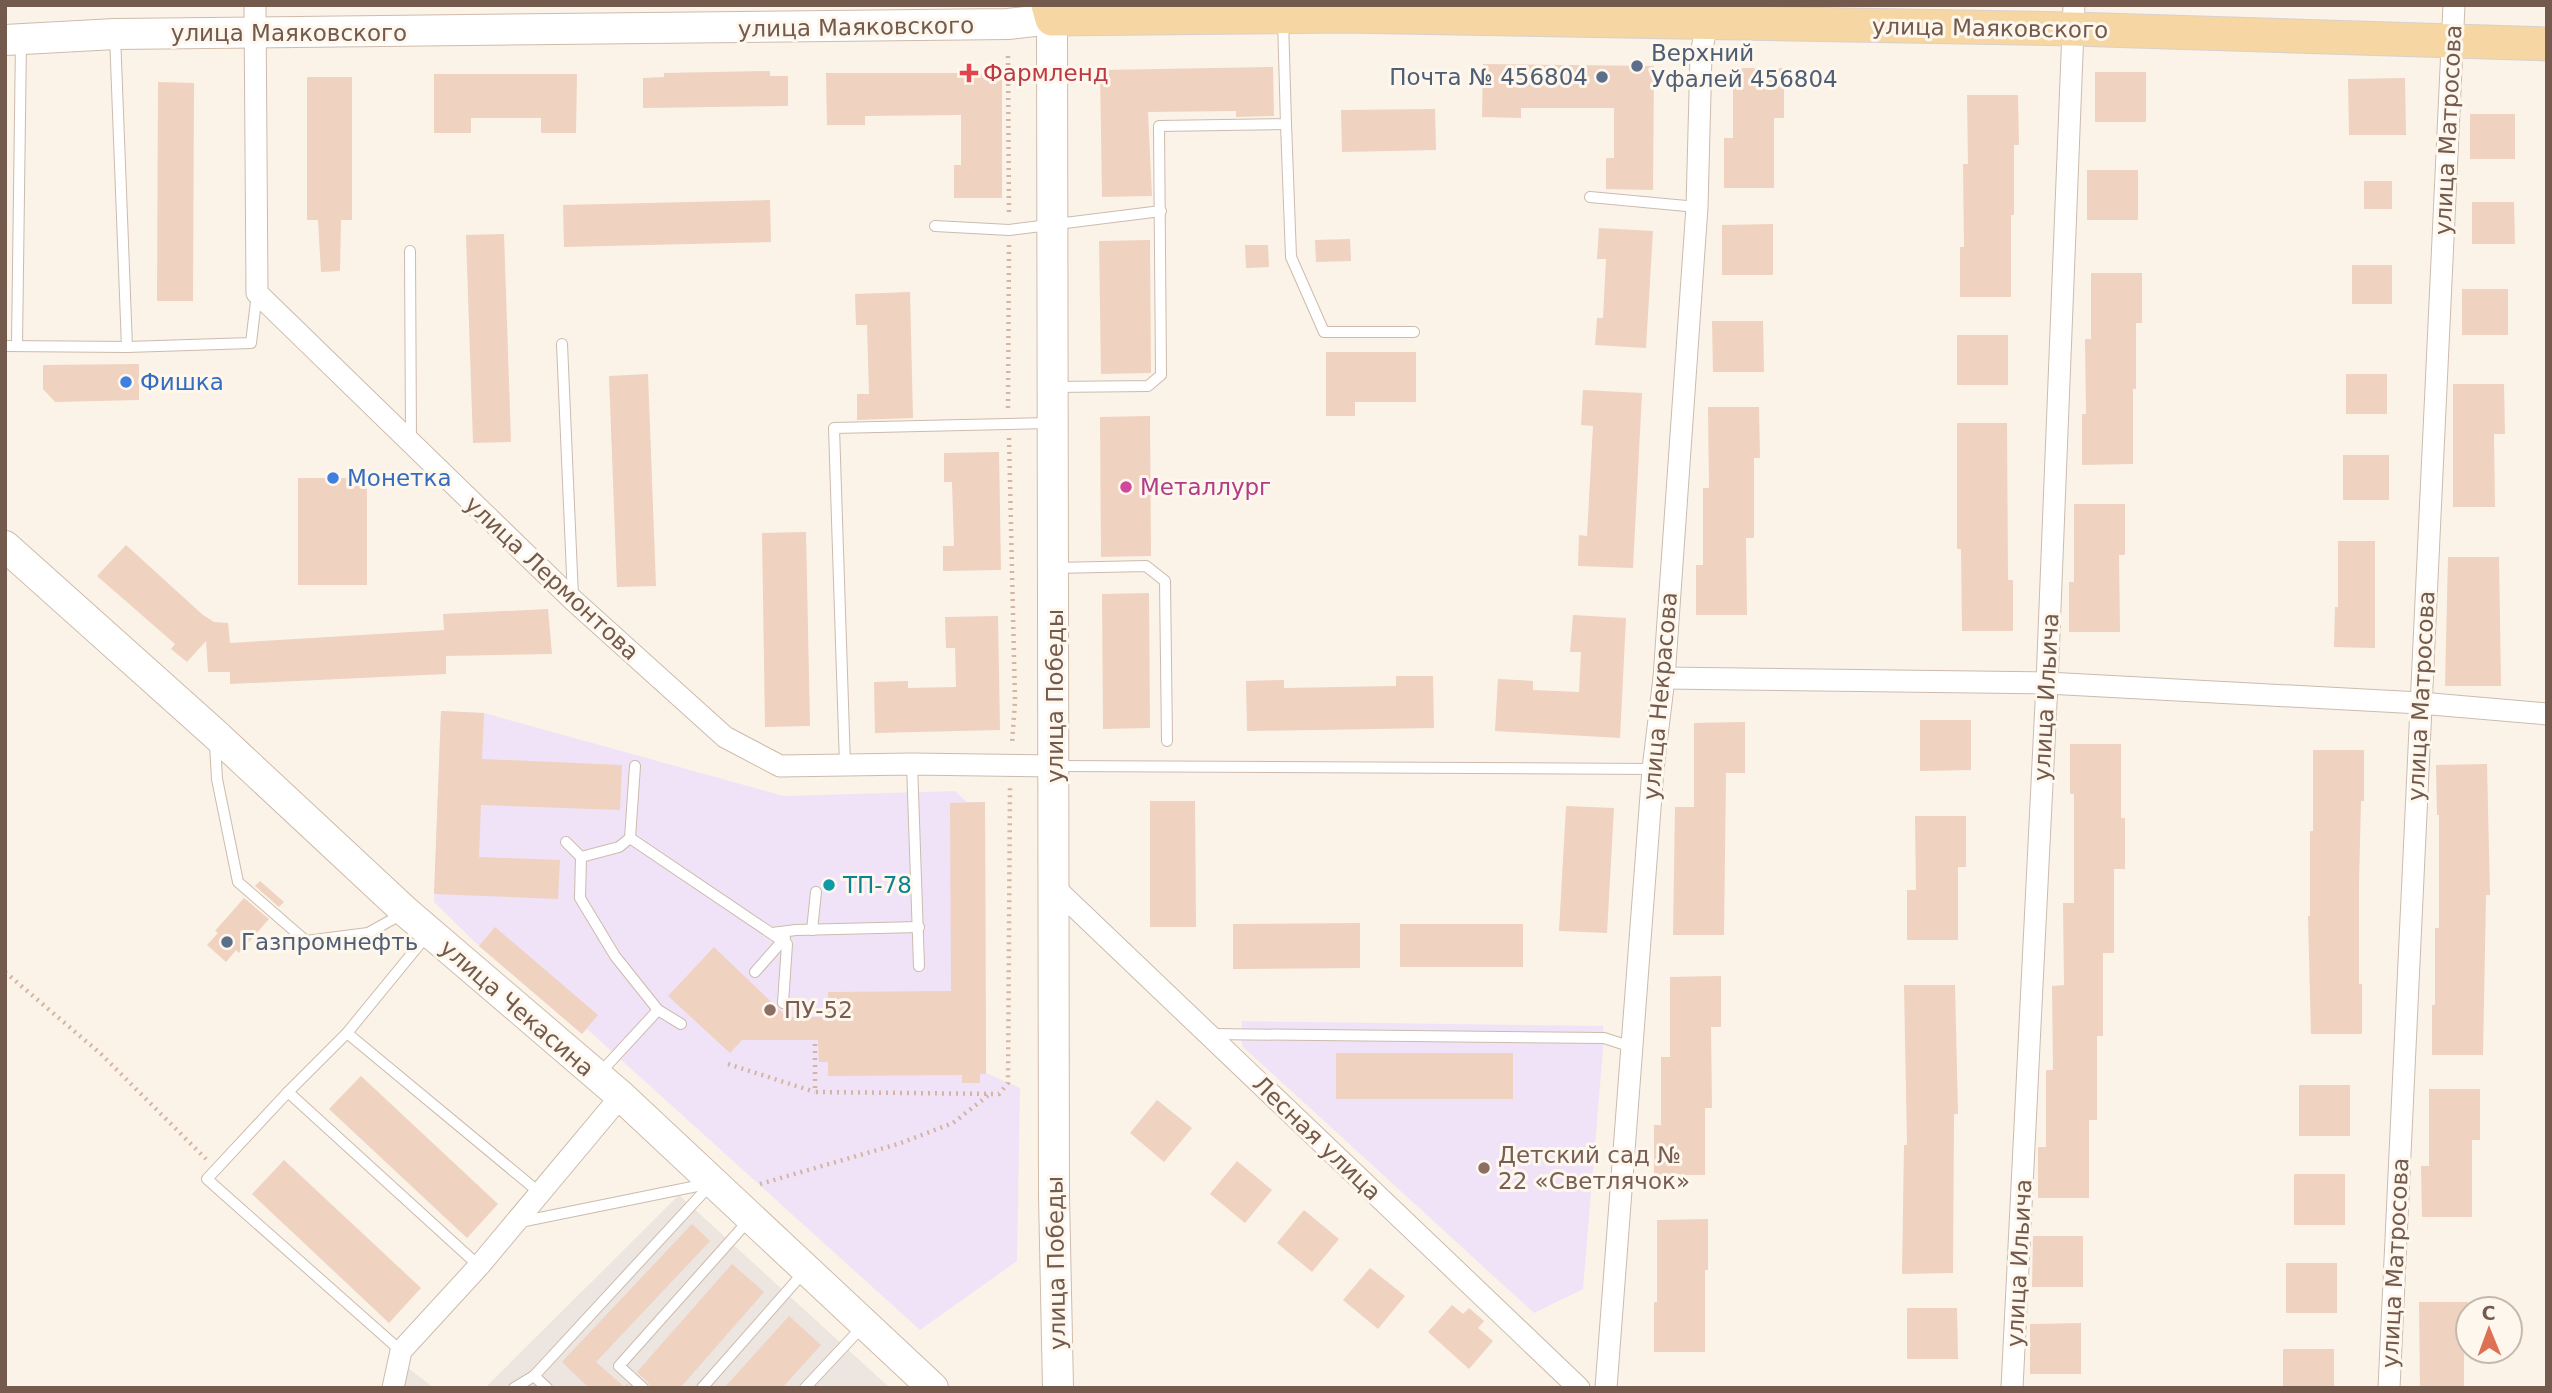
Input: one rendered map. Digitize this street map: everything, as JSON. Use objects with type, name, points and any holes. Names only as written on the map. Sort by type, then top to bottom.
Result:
[{"type":"main road","name":"улица Маяковского","points":[[1050,12],[1283,16],[1345,11],[2073,17],[2453,42],[2547,44]]},
{"type":"street","name":"улица Матросова","points":[[2389,1388],[2454,5]]},
{"type":"street","name":"улица Маяковского","points":[[13,39],[115,34],[255,19],[981,25],[1008,24],[1050,12]]},
{"type":"street","name":"улица Победы","points":[[1050,12],[1055,568],[1054,1196],[1058,1388]]},
{"type":"street","name":"улица Некрасова","points":[[1606,1388],[1653,769],[1664,678],[1697,207],[1701,55],[1709,14]]},
{"type":"street","name":"улица Ильича","points":[[2012,1388],[2047,683],[2073,17]]},
{"type":"street","points":[[255,19],[257,293]]},
{"type":"street","name":"улица Лермонтова","points":[[257,293],[573,600],[724,737],[780,766],[1055,766]]},
{"type":"street","name":"улица Чекасина","points":[[5,546],[215,734],[406,912],[621,1096],[865,1324],[926,1386]]},
{"type":"street","points":[[1664,678],[2047,683],[2420,703],[2547,714]]},
{"type":"street","name":"Лесная улица","points":[[1055,888],[1579,1388]]},
{"type":"street","points":[[393,1388],[401,1351],[479,1266],[621,1096]]},
{"type":"lane","points":[[1283,16],[1291,257],[1324,332],[1414,332]]},
{"type":"lane","points":[[115,34],[127,347]]},
{"type":"lane","points":[[13,39],[11,346],[127,347],[251,343],[257,293]]},
{"type":"lane","points":[[1052,387],[1148,386],[1161,375],[1159,126],[1286,124]]},
{"type":"lane","points":[[1590,197],[1697,207]]},
{"type":"lane","points":[[935,226],[1009,230],[1161,211]]},
{"type":"lane","points":[[411,251],[411,444]]},
{"type":"lane","points":[[562,344],[573,600]]},
{"type":"lane","points":[[845,765],[834,428],[1052,424]]},
{"type":"lane","points":[[1055,568],[1146,566],[1165,581],[1167,741]]},
{"type":"lane","points":[[215,734],[217,779],[238,882],[306,941],[368,933],[406,912]]},
{"type":"lane","points":[[912,764],[919,966]]},
{"type":"lane","points":[[581,857],[619,847],[630,838],[635,766]]},
{"type":"lane","points":[[1055,766],[1653,769]]},
{"type":"lane","points":[[630,838],[787,944],[783,1003]]},
{"type":"lane","points":[[566,842],[581,857],[580,898],[615,956],[658,1010],[681,1024]]},
{"type":"lane","points":[[812,930],[816,892]]},
{"type":"lane","points":[[755,972],[776,937],[796,930],[919,927]]},
{"type":"lane","points":[[401,1351],[207,1179],[347,1033],[429,932]]},
{"type":"lane","points":[[597,1076],[658,1010]]},
{"type":"lane","points":[[347,1033],[540,1193]]},
{"type":"lane","points":[[1208,1034],[1604,1038],[1632,1047]]},
{"type":"lane","points":[[288,1092],[479,1266]]},
{"type":"lane","points":[[515,1223],[713,1182]]},
{"type":"lane","points":[[514,1388],[534,1376],[713,1182]]},
{"type":"lane","points":[[643,1388],[619,1366],[751,1218]]},
{"type":"lane","points":[[702,1388],[807,1270]]},
{"type":"lane","points":[[805,1388],[865,1324]]},
{"type":"lane","points":[[534,1376],[547,1388]]},
{"type":"path","points":[[727,1064],[814,1092],[999,1094],[1008,1083],[1010,765],[1015,701],[1008,424],[1008,55]]},
{"type":"path","points":[[5,972],[101,1054],[216,1169]]},
{"type":"path","points":[[814,1044],[814,1092]]},
{"type":"path","points":[[760,1184],[898,1144],[953,1123],[991,1094]]},
{"type":"shaded area","name":"ПУ-52","points":[[441,711],[484,713],[784,796],[955,791],[967,802],[985,802],[986,1073],[1020,1088],[1017,1261],[920,1330],[587,1029],[582,1034],[479,946],[434,902]]},
{"type":"shaded area","name":"Детский сад № 22 «Светлячок»","points":[[1242,1021],[1603,1026],[1583,1289],[1534,1313],[1242,1046]]},
{"type":"shaded area","points":[[679,1195],[890,1388],[485,1388]]},
{"type":"shaded area","points":[[408,1368],[434,1388],[391,1388]]},
{"type":"building","points":[[1483,64],[1654,66],[1653,190],[1606,189],[1606,158],[1614,158],[1614,108],[1521,108],[1521,118],[1482,117]]},
{"type":"building","points":[[1273,67],[1274,116],[1236,117],[1236,111],[1148,112],[1152,196],[1102,197],[1100,70]]},
{"type":"building","points":[[1733,68],[1784,68],[1784,118],[1774,118],[1774,188],[1724,188],[1724,138],[1733,138]]},
{"type":"building","points":[[770,71],[770,76],[788,76],[788,106],[643,108],[643,78],[664,77],[664,73]]},
{"type":"building","points":[[2095,72],[2146,72],[2146,122],[2095,122]]},
{"type":"building","points":[[826,73],[1002,73],[1002,198],[954,198],[954,165],[961,165],[961,115],[865,116],[865,125],[827,125]]},
{"type":"building","points":[[434,74],[577,74],[576,133],[541,133],[541,118],[471,118],[471,133],[434,133]]},
{"type":"building","points":[[307,77],[352,77],[352,220],[341,220],[340,271],[321,272],[318,220],[307,220]]},
{"type":"building","points":[[2405,78],[2406,135],[2349,135],[2348,79]]},
{"type":"building","points":[[158,82],[194,83],[193,301],[157,301]]},
{"type":"building","points":[[1967,95],[2018,95],[2019,145],[2014,145],[2014,215],[2011,215],[2011,297],[1960,297],[1960,247],[1964,247],[1963,164],[1968,164]]},
{"type":"building","points":[[1435,109],[1436,150],[1342,152],[1341,110]]},
{"type":"building","points":[[2470,114],[2515,114],[2515,159],[2470,159]]},
{"type":"building","points":[[2087,170],[2138,170],[2138,220],[2087,220]]},
{"type":"building","points":[[2364,181],[2392,181],[2392,209],[2364,209]]},
{"type":"building","points":[[770,200],[771,242],[564,247],[563,205]]},
{"type":"building","points":[[2472,202],[2514,202],[2515,244],[2472,244]]},
{"type":"building","points":[[1773,224],[1773,275],[1722,275],[1722,225]]},
{"type":"building","points":[[1599,228],[1653,231],[1646,348],[1595,345],[1597,318],[1603,318],[1606,259],[1597,259]]},
{"type":"building","points":[[504,234],[511,442],[473,443],[466,235]]},
{"type":"building","points":[[1350,239],[1351,261],[1316,262],[1315,240]]},
{"type":"building","points":[[1150,240],[1151,373],[1101,374],[1099,241]]},
{"type":"building","points":[[1245,245],[1268,245],[1269,267],[1246,268]]},
{"type":"building","points":[[2352,265],[2392,265],[2392,304],[2352,304]]},
{"type":"building","points":[[2091,273],[2142,273],[2142,323],[2136,323],[2133,464],[2082,465],[2082,414],[2086,414],[2085,339],[2091,339]]},
{"type":"building","points":[[2462,289],[2508,289],[2508,335],[2462,335]]},
{"type":"building","points":[[910,292],[913,418],[857,420],[857,394],[869,394],[867,325],[856,325],[855,294]]},
{"type":"building","points":[[1712,321],[1763,321],[1764,372],[1713,372]]},
{"type":"building","points":[[1957,335],[2008,335],[2008,385],[1957,385]]},
{"type":"building","points":[[1326,352],[1416,352],[1416,402],[1355,402],[1355,416],[1326,416]]},
{"type":"building","points":[[139,364],[139,400],[55,402],[43,389],[43,365]]},
{"type":"building","points":[[648,374],[656,586],[617,587],[609,376]]},
{"type":"building","points":[[2346,374],[2387,374],[2387,414],[2346,414]]},
{"type":"building","points":[[2453,384],[2504,384],[2505,434],[2494,434],[2495,507],[2453,507]]},
{"type":"building","points":[[1583,390],[1642,393],[1633,568],[1578,566],[1579,535],[1587,536],[1593,426],[1581,425]]},
{"type":"building","points":[[1708,407],[1759,407],[1760,458],[1754,458],[1754,538],[1746,538],[1747,615],[1696,615],[1696,565],[1703,565],[1703,488],[1709,488]]},
{"type":"building","name":"Металлург","points":[[1150,416],[1151,556],[1101,557],[1100,417]]},
{"type":"building","points":[[1957,423],[2007,423],[2008,580],[2013,580],[2013,631],[1962,631],[1961,549],[1957,549]]},
{"type":"building","points":[[999,452],[1001,570],[943,571],[943,546],[954,546],[952,482],[944,482],[944,453]]},
{"type":"building","points":[[2343,455],[2389,455],[2389,500],[2343,500]]},
{"type":"building","points":[[298,478],[367,478],[367,585],[298,585]]},
{"type":"building","points":[[2074,504],[2125,504],[2125,555],[2119,555],[2120,632],[2069,632],[2069,582],[2074,582]]},
{"type":"building","points":[[806,532],[810,726],[765,727],[762,533]]},
{"type":"building","points":[[2338,541],[2375,541],[2375,648],[2334,647],[2335,607],[2338,607]]},
{"type":"building","points":[[126,545],[203,615],[214,622],[228,623],[230,643],[444,630],[443,614],[548,609],[552,654],[446,656],[446,674],[230,684],[230,672],[208,672],[206,641],[187,662],[171,649],[175,644],[97,576]]},
{"type":"building","points":[[2448,557],[2499,557],[2501,686],[2445,686]]},
{"type":"building","points":[[1149,593],[1150,728],[1103,729],[1102,594]]},
{"type":"building","points":[[1573,615],[1626,618],[1620,738],[1495,731],[1498,679],[1533,681],[1533,690],[1579,692],[1581,652],[1570,652]]},
{"type":"building","points":[[998,616],[1000,730],[875,733],[874,682],[908,681],[908,688],[956,687],[955,648],[946,648],[945,617]]},
{"type":"building","points":[[1396,676],[1433,676],[1434,728],[1247,731],[1246,681],[1284,680],[1284,688],[1396,686]]},
{"type":"building","points":[[441,711],[484,713],[482,759],[622,765],[620,810],[481,805],[479,857],[560,860],[558,899],[434,894]]},
{"type":"building","points":[[1920,720],[1971,720],[1971,770],[1920,771]]},
{"type":"building","points":[[1745,722],[1745,773],[1726,773],[1724,935],[1673,935],[1675,807],[1694,807],[1694,723]]},
{"type":"building","points":[[2070,744],[2121,744],[2121,818],[2125,818],[2125,869],[2114,869],[2114,953],[2103,953],[2103,1036],[2097,1036],[2097,1120],[2089,1120],[2089,1198],[2038,1198],[2038,1147],[2046,1147],[2046,1070],[2053,1070],[2052,986],[2064,985],[2063,903],[2074,903],[2074,794],[2070,794]]},
{"type":"building","points":[[2313,750],[2364,750],[2359,882],[2362,1034],[2311,1034],[2308,916],[2310,831],[2313,831]]},
{"type":"building","points":[[2487,764],[2490,895],[2486,895],[2483,1055],[2432,1055],[2435,928],[2439,928],[2436,765]]},
{"type":"building","points":[[1150,801],[1195,801],[1196,927],[1150,927]]},
{"type":"building","points":[[985,802],[986,1074],[980,1074],[980,1083],[962,1083],[962,1075],[828,1076],[828,1062],[819,1062],[818,1040],[742,1040],[730,1053],[668,996],[714,947],[787,1017],[828,1017],[828,992],[951,991],[950,803]]},
{"type":"building","points":[[1566,806],[1614,808],[1607,933],[1559,931]]},
{"type":"building","points":[[1915,816],[1966,816],[1966,867],[1958,867],[1958,940],[1907,940],[1907,890],[1916,890]]},
{"type":"building","points":[[260,881],[284,902],[279,907],[255,886]]},
{"type":"building","points":[[244,898],[269,919],[239,953],[236,950],[226,962],[207,945],[218,933],[215,931]]},
{"type":"building","points":[[1360,923],[1360,968],[1233,969],[1233,924]]},
{"type":"building","points":[[1400,924],[1523,924],[1523,967],[1400,967]]},
{"type":"building","points":[[495,927],[598,1015],[582,1034],[479,946]]},
{"type":"building","points":[[1721,976],[1721,1027],[1711,1027],[1712,1108],[1705,1108],[1705,1175],[1654,1175],[1654,1125],[1661,1125],[1661,1057],[1670,1057],[1670,977]]},
{"type":"building","points":[[1904,985],[1955,985],[1958,1114],[1954,1114],[1953,1273],[1902,1274],[1904,1145],[1907,1145]]},
{"type":"building","points":[[1336,1053],[1513,1053],[1513,1099],[1336,1099]]},
{"type":"building","points":[[361,1076],[498,1204],[467,1238],[329,1109]]},
{"type":"building","points":[[2299,1085],[2350,1085],[2350,1136],[2299,1136]]},
{"type":"building","points":[[2429,1089],[2480,1089],[2480,1140],[2472,1140],[2472,1217],[2422,1217],[2421,1166],[2429,1166]]},
{"type":"building","points":[[1157,1100],[1192,1128],[1164,1162],[1130,1133]]},
{"type":"building","points":[[284,1160],[421,1288],[389,1323],[252,1194]]},
{"type":"building","points":[[1237,1161],[1272,1190],[1245,1223],[1210,1194]]},
{"type":"building","points":[[2294,1174],[2345,1174],[2345,1225],[2294,1225]]},
{"type":"building","points":[[1304,1210],[1339,1239],[1312,1272],[1277,1243]]},
{"type":"building","points":[[1708,1219],[1705,1352],[1654,1352],[1657,1220]]},
{"type":"building","points":[[692,1224],[710,1241],[596,1362],[624,1387],[627,1384],[631,1388],[589,1388],[562,1362]]},
{"type":"building","points":[[2033,1236],[2083,1236],[2083,1287],[2032,1287]]},
{"type":"building","points":[[2286,1263],[2337,1263],[2337,1313],[2286,1313]]},
{"type":"building","points":[[732,1264],[764,1292],[680,1388],[651,1388],[637,1372]]},
{"type":"building","points":[[1370,1268],[1405,1296],[1378,1329],[1343,1300]]},
{"type":"building","points":[[2419,1302],[2454,1302],[2454,1365],[2464,1365],[2464,1388],[2420,1388]]},
{"type":"building","points":[[1452,1305],[1463,1314],[1469,1308],[1484,1321],[1478,1328],[1493,1341],[1469,1369],[1428,1332]]},
{"type":"building","points":[[1907,1308],[1957,1308],[1958,1359],[1907,1359]]},
{"type":"building","points":[[789,1316],[821,1345],[782,1388],[724,1388]]},
{"type":"building","points":[[2081,1323],[2081,1374],[2030,1374],[2030,1324]]},
{"type":"building","points":[[2283,1349],[2334,1349],[2334,1388],[2283,1388]]},
{"type":"place","name":"Верхний Уфалей 456804","points":[[1637,66]]},
{"type":"place","name":"Фармленд","points":[[969,73]]},
{"type":"place","name":"Почта № 456804","points":[[1602,77]]},
{"type":"place","name":"Фишка","points":[[126,382]]},
{"type":"place","name":"Монетка","points":[[333,478]]},
{"type":"place","name":"Металлург","points":[[1126,487]]},
{"type":"place","name":"ТП-78","points":[[829,885]]},
{"type":"place","name":"Газпромнефть","points":[[227,942]]},
{"type":"place","name":"ПУ-52","points":[[770,1010]]},
{"type":"place","name":"Детский сад № 22 «Светлячок»","points":[[1484,1168]]}]
